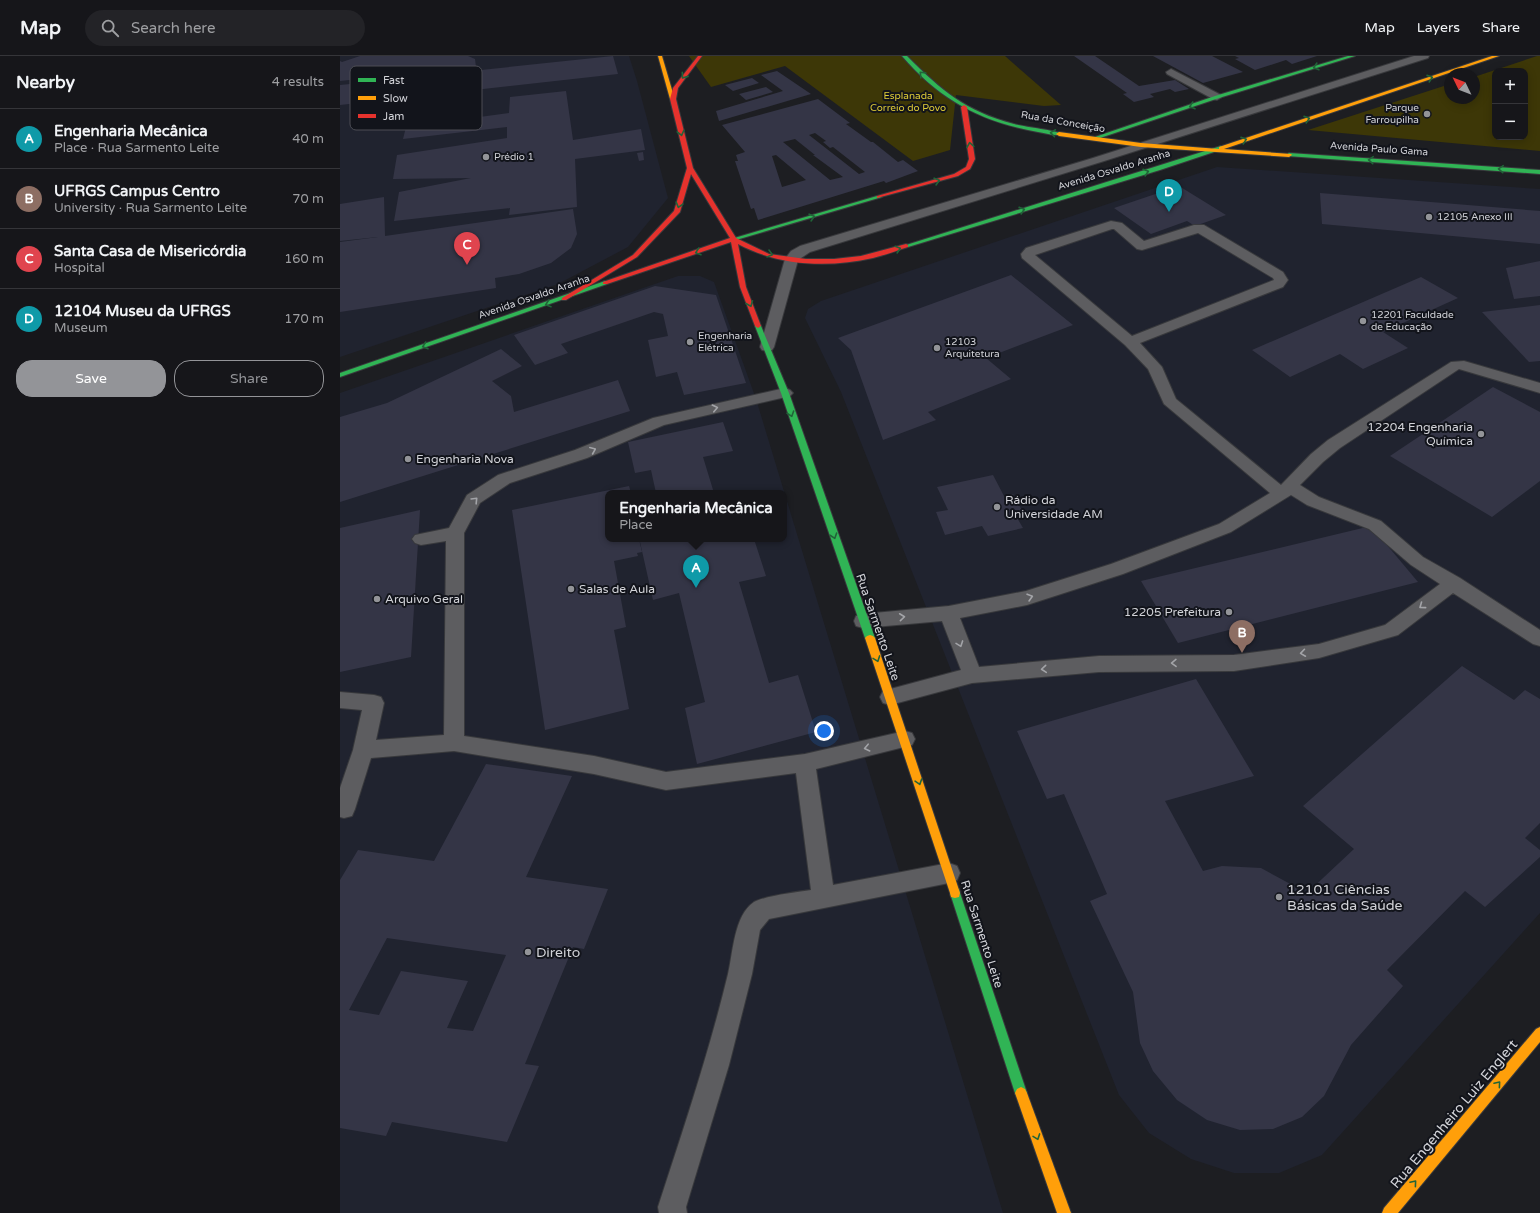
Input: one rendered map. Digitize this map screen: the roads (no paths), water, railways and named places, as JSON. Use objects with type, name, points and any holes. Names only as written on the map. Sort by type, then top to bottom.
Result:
[{"type":"main road","name":"Rua Sarmento Leite","points":[[660,56],[673,99],[690,168],[734,239],[743,288],[785,393],[905,739],[1024,1101],[1064,1213]]},
{"type":"main road","points":[[673,99],[676,88],[700,56]]},
{"type":"main road","name":"Rua da Conceição","points":[[904,56],[932,84],[964,107],[996,120],[1037,131],[1091,139],[1141,145],[1217,149]]},
{"type":"main road","points":[[1091,139],[1353,56]]},
{"type":"main road","name":"Avenida Osvaldo Aranha","points":[[734,239],[750,248],[768,254],[792,259],[832,261],[873,256],[1217,149],[1496,56]]},
{"type":"main road","name":"Avenida Osvaldo Aranha","points":[[340,375],[564,299],[734,239],[956,175],[968,168],[972,159],[964,107]]},
{"type":"main road","points":[[1270,131],[1279,137]]},
{"type":"main road","points":[[1297,146],[1338,157]]},
{"type":"main road","name":"Avenida Paulo Gama","points":[[1217,149],[1540,172]]},
{"type":"main road","points":[[564,299],[635,256],[677,212],[690,168]]},
{"type":"main road","name":"Rua Engenheiro Luiz Englert","points":[[1389,1213],[1540,1034]]},
{"type":"lane","points":[[767,347],[792,259],[796,254],[805,250],[1424,56]]},
{"type":"lane","points":[[1171,72],[1217,98]]},
{"type":"lane","points":[[1130,342],[1278,284],[1281,280],[1278,275],[1199,228],[1142,246],[1118,226],[1111,225],[1031,251],[1028,254],[1029,258],[1130,342],[1155,367],[1169,401],[1286,490],[1375,525],[1417,561],[1454,583],[1540,639]]},
{"type":"lane","points":[[863,621],[949,613],[1027,598],[1117,569],[1225,528],[1286,490],[1317,458],[1334,444],[1456,365],[1464,364],[1540,388]]},
{"type":"lane","points":[[454,743],[455,533],[473,499],[504,479],[581,454],[659,421],[785,393]]},
{"type":"lane","points":[[421,540],[455,533]]},
{"type":"lane","points":[[890,697],[972,675],[1099,664],[1234,663],[1319,651],[1391,630],[1454,583]]},
{"type":"lane","points":[[949,613],[972,675]]},
{"type":"lane","points":[[340,700],[374,703],[363,750],[344,809]]},
{"type":"lane","points":[[363,750],[454,743],[594,765],[666,781],[805,763],[905,739]]},
{"type":"lane","points":[[805,763],[823,897]]},
{"type":"lane","points":[[673,1213],[672,1207],[716,1065],[740,974],[750,926],[762,910],[949,873]]},
{"type":"place","name":"Parque Farroupilha","points":[[1427,114]]},
{"type":"place","name":"Prédio 1","points":[[486,157]]},
{"type":"place","name":"12104 Museu da UFRGS","points":[[1169,212]]},
{"type":"place","name":"12105 Anexo III","points":[[1429,217]]},
{"type":"place","name":"Santa Casa de Misericórdia","points":[[467,265]]},
{"type":"place","name":"12201 Faculdade de Educação","points":[[1363,321]]},
{"type":"place","name":"Engenharia Elétrica","points":[[690,342]]},
{"type":"place","name":"12103 Arquitetura","points":[[937,348]]},
{"type":"place","name":"12204 Engenharia Química","points":[[1481,434]]},
{"type":"place","name":"Engenharia Nova","points":[[408,459]]},
{"type":"place","name":"Rádio da Universidade AM","points":[[997,507]]},
{"type":"place","name":"Engenharia Mecânica","points":[[696,588]]},
{"type":"place","name":"Salas de Aula","points":[[571,589]]},
{"type":"place","name":"Arquivo Geral","points":[[377,599]]},
{"type":"place","name":"12205 Prefeitura","points":[[1229,612]]},
{"type":"place","name":"UFRGS Campus Centro","points":[[1242,653]]},
{"type":"place","name":"12101 Ciências Básicas da Saúde","points":[[1279,897]]},
{"type":"place","name":"Direito","points":[[528,952]]},
{"type":"park label","name":"Esplanada Correio do Povo","points":[[908,102]]}]
